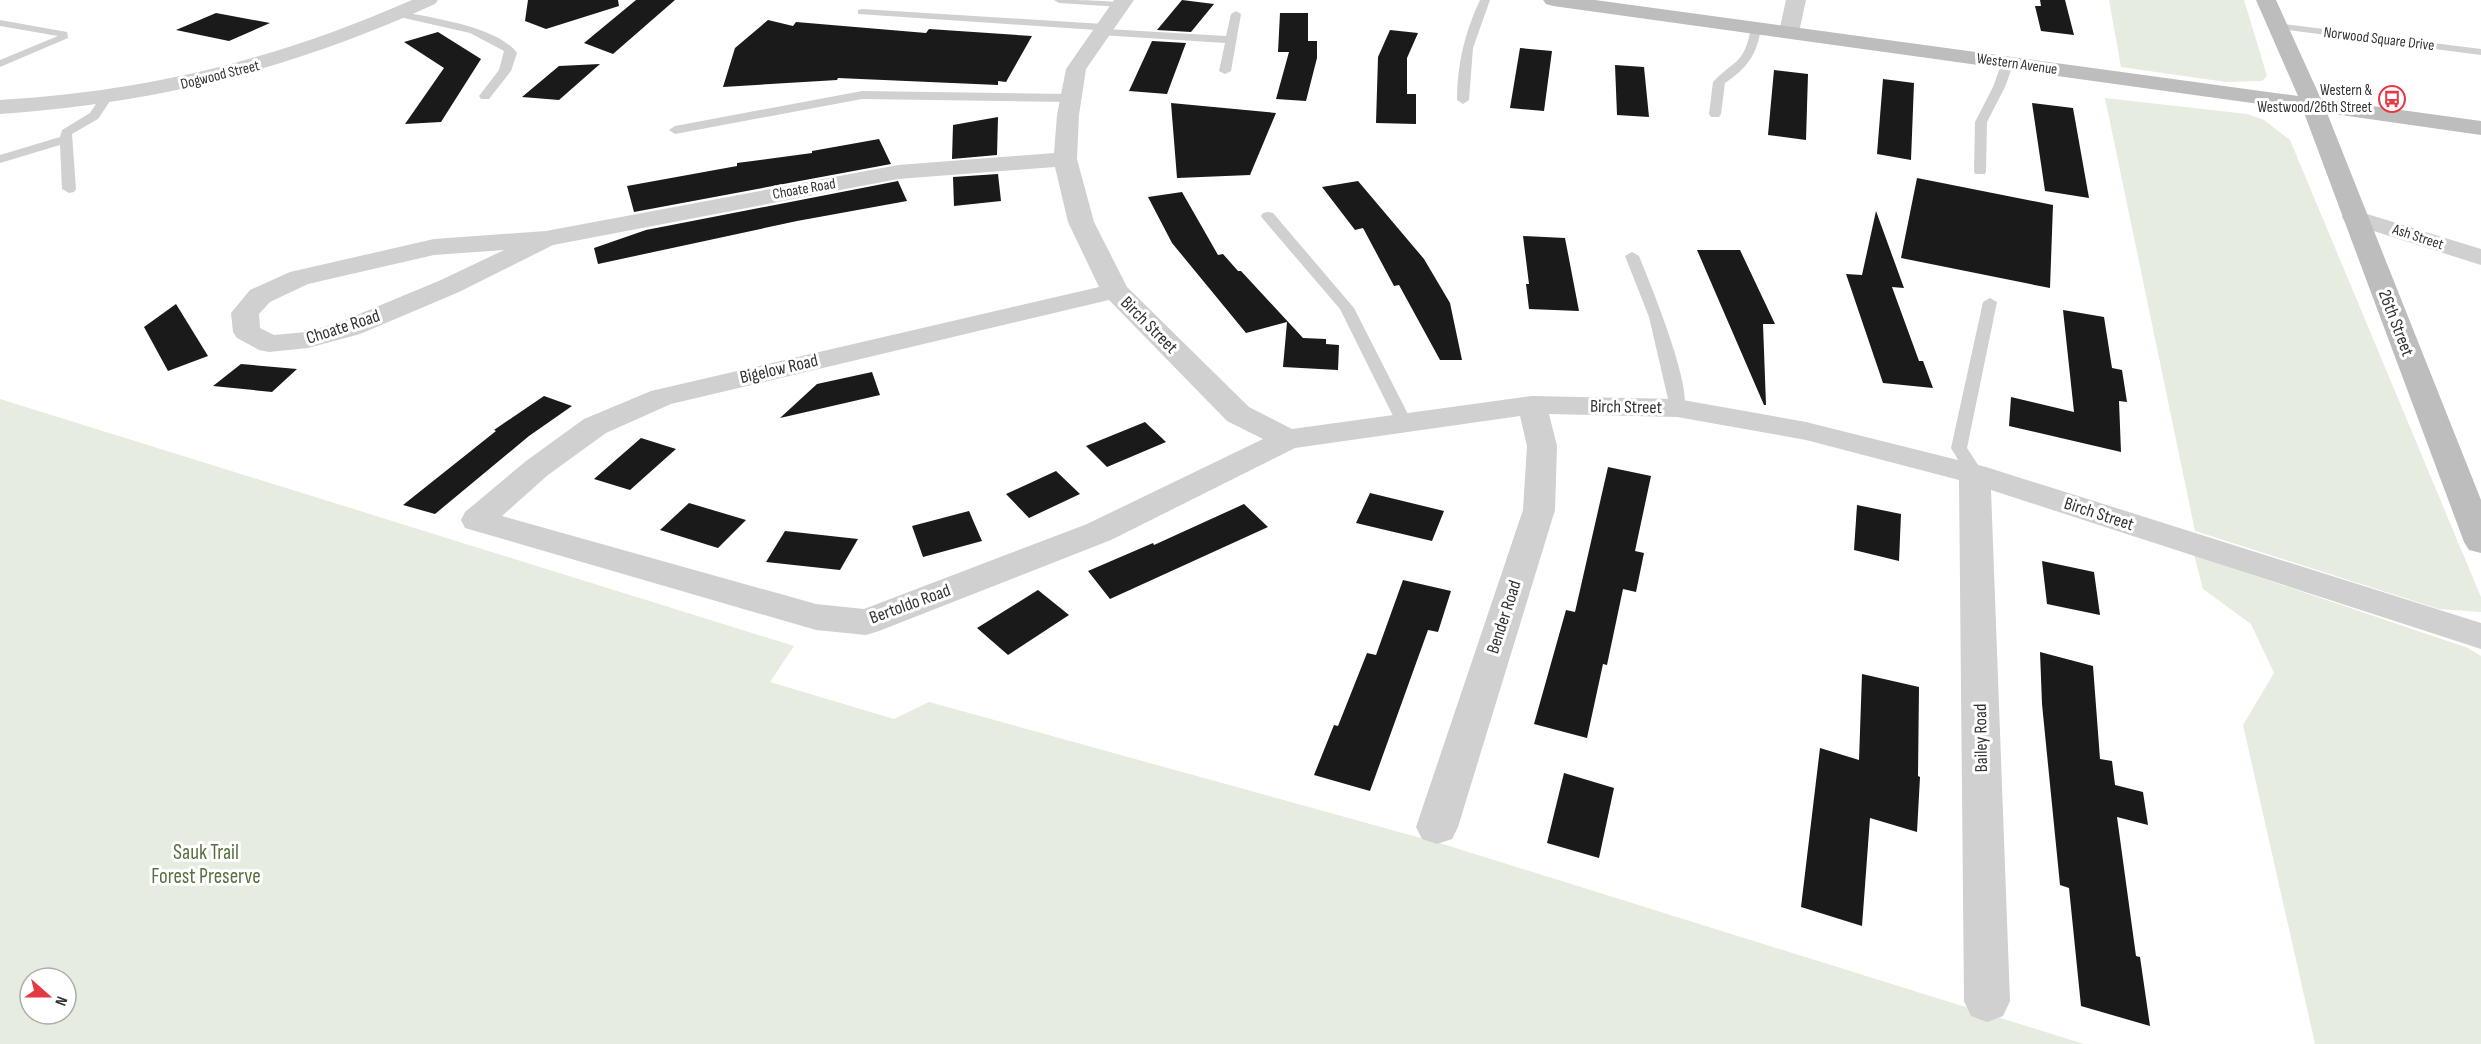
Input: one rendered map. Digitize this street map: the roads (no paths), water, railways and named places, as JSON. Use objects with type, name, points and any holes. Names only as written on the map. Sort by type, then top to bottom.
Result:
[{"type":"street","name":"Dogwood Street","points":[[5,108],[106,98],[184,85],[280,60],[340,39],[428,0]]},
{"type":"street","name":"Western Avenue","points":[[1553,0],[2481,128]]},
{"type":"street","points":[[1789,32],[1796,0]]},
{"type":"street","name":"26th Street","points":[[2266,0],[2312,104],[2481,542]]},
{"type":"street","name":"Birch Street","points":[[1123,2],[1101,29],[1076,69],[1065,159],[1081,222],[1115,291],[1238,414],[1288,438],[1532,405],[1677,408],[1806,431],[1975,474],[2481,636]]},
{"type":"street","name":"Choate Road","points":[[546,239],[450,286],[351,328],[308,340],[269,344],[247,332],[245,313],[260,296],[299,278],[434,247],[546,239],[898,172],[1065,159]]},
{"type":"street","name":"Ash Street","points":[[2354,217],[2481,257]]},
{"type":"street","name":"Bigelow Road","points":[[477,520],[537,468],[595,426],[660,397],[1115,291]]},
{"type":"street","name":"Bender Road","points":[[1437,826],[1539,510],[1542,446],[1532,405]]},
{"type":"street","name":"Bertoldo Road","points":[[477,520],[816,617],[866,622],[1099,532],[1288,438]]},
{"type":"street","name":"Bailey Road","points":[[1975,474],[1987,1001]]},
{"type":"lane","points":[[1059,0],[1123,2]]},
{"type":"lane","points":[[1463,100],[1462,75],[1468,43],[1485,0]]},
{"type":"lane","points":[[862,12],[1231,40]]},
{"type":"lane","points":[[399,14],[473,30],[508,49],[511,53],[511,60],[506,71],[485,96]]},
{"type":"lane","points":[[1225,71],[1236,14]]},
{"type":"lane","points":[[0,24],[63,34],[63,38],[0,64]]},
{"type":"lane","name":"Norwood Square Drive","points":[[2277,26],[2481,52]]},
{"type":"lane","points":[[1715,114],[1719,82],[1746,63],[1754,47],[1756,28]]},
{"type":"lane","points":[[1980,171],[1981,122],[1999,87],[2008,63]]},
{"type":"lane","points":[[675,130],[862,95],[1071,98]]},
{"type":"lane","points":[[69,189],[66,134],[94,116],[106,98]]},
{"type":"lane","points":[[0,159],[66,139]]},
{"type":"lane","points":[[1268,216],[1347,308],[1404,422]]},
{"type":"lane","points":[[1632,256],[1657,317],[1676,391],[1677,408]]},
{"type":"lane","points":[[1975,474],[1959,447],[1990,302]]},
{"type":"place","name":"Western & Westwood/26th Street","points":[[2392,99]]},
{"type":"park label","name":"Sauk Trail Forest Preserve","points":[[206,864]]}]
